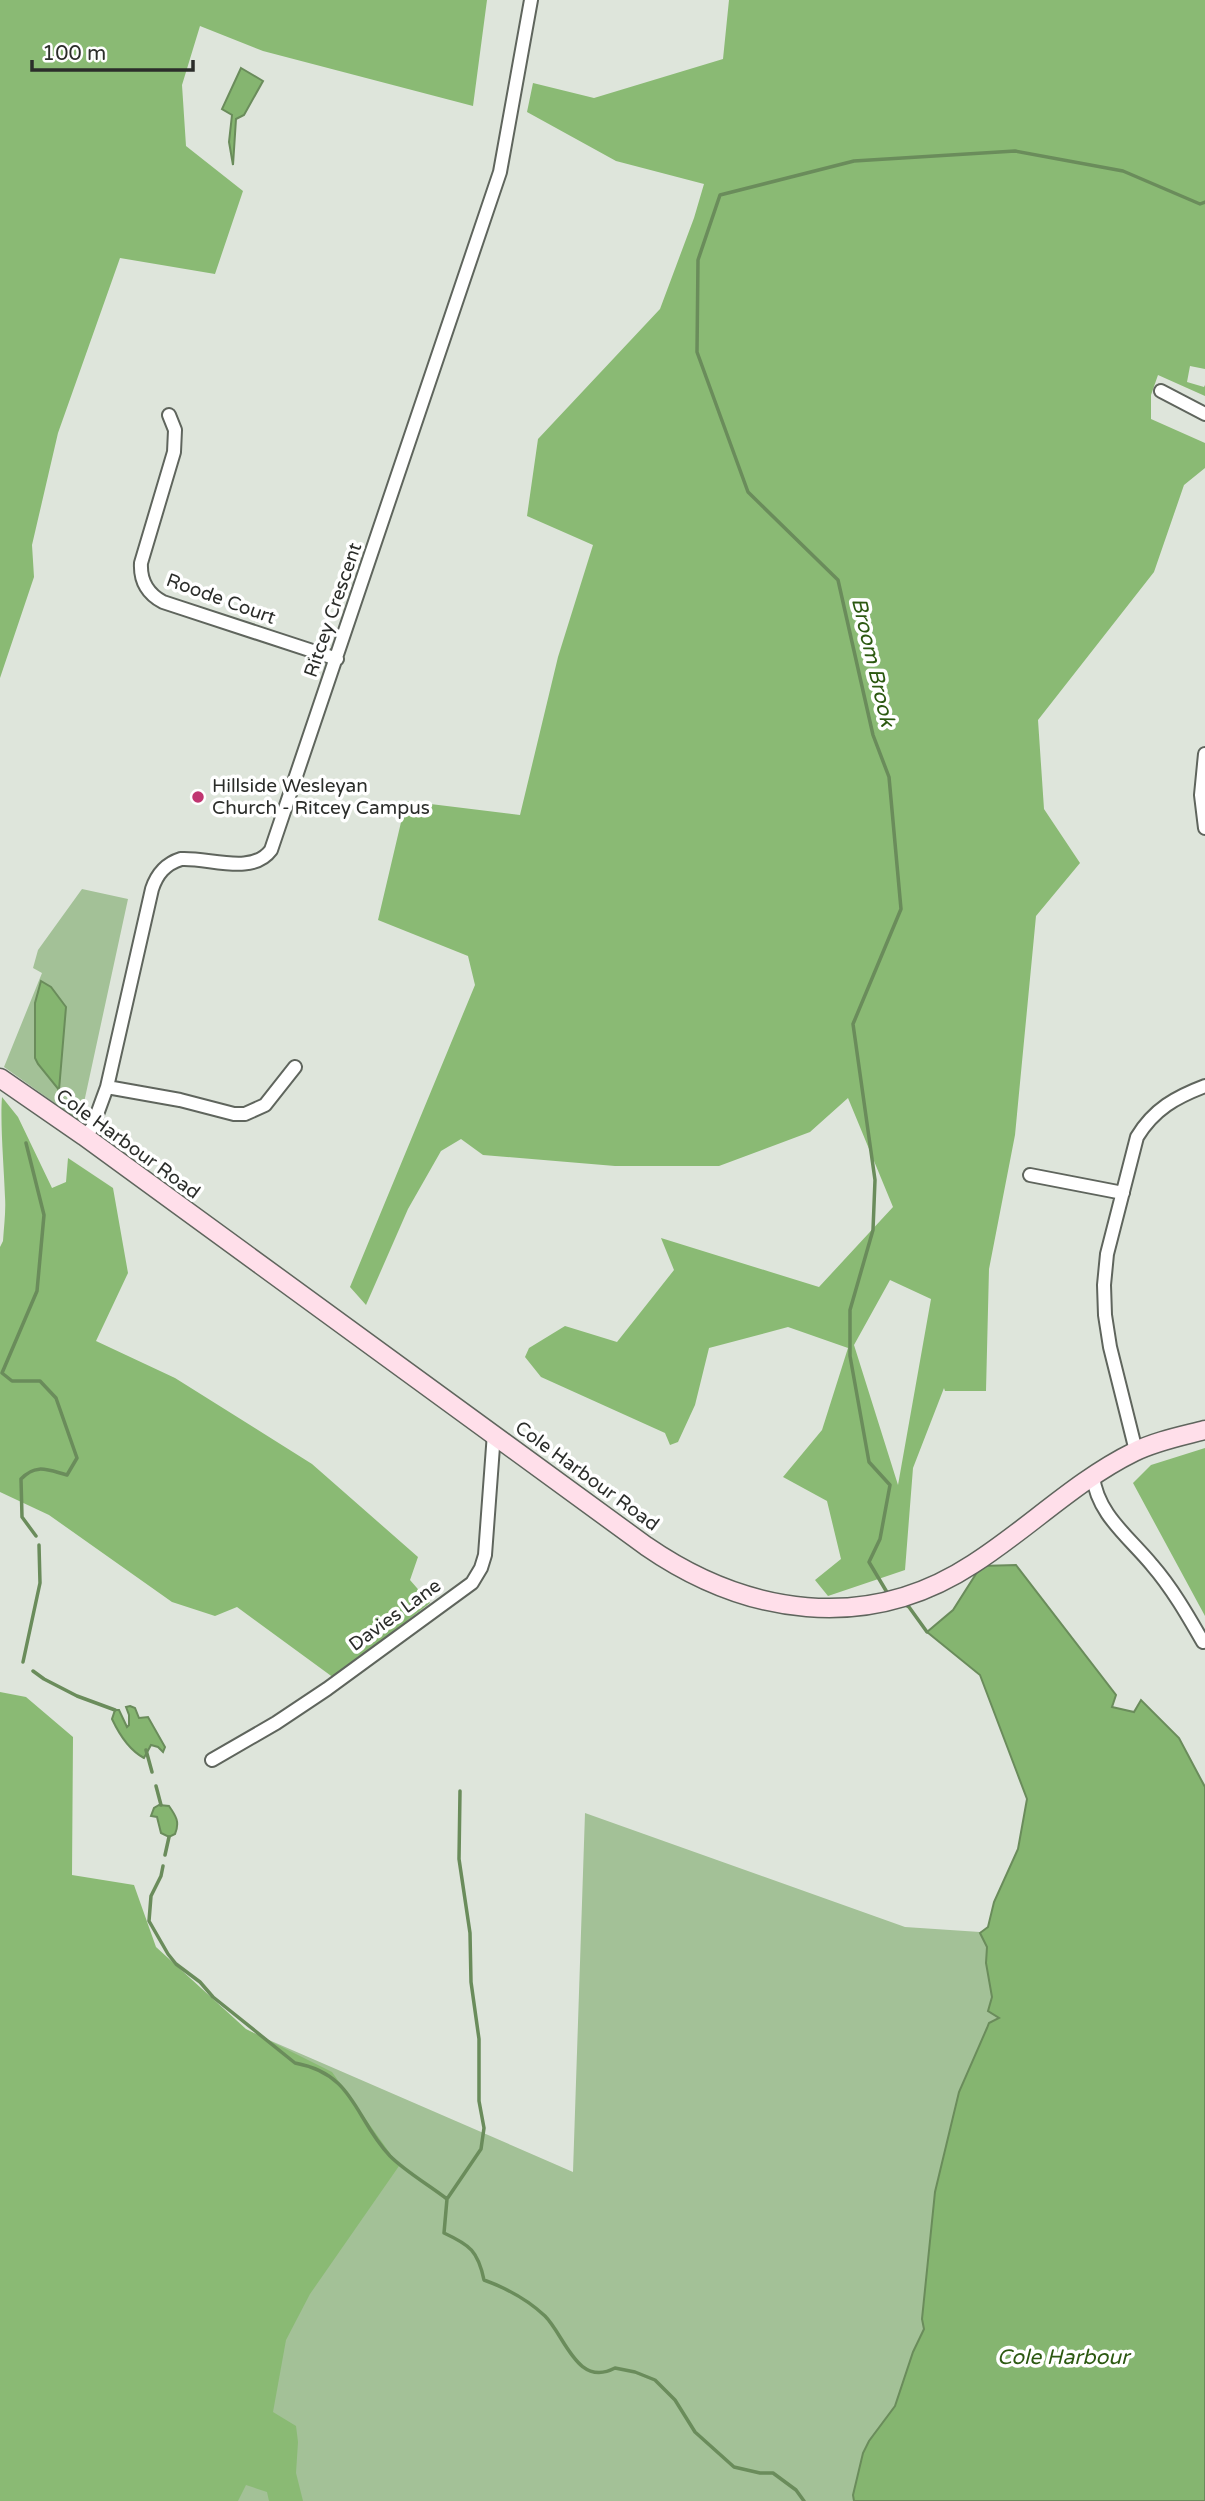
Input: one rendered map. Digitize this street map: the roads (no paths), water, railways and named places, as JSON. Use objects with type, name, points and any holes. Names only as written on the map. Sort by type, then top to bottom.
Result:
[{"type":"main road","name":"Cole Harbour Road","points":[[0,1078],[494,1433],[646,1546],[711,1584],[750,1598],[805,1608],[833,1608],[874,1605],[933,1586],[978,1561],[1093,1476],[1136,1451],[1205,1430]]},
{"type":"street","name":"Ritcey Crescent","points":[[84,1136],[92,1128],[107,1087],[157,878],[169,864],[181,859],[246,863],[267,855],[271,850],[500,172],[531,0]]},
{"type":"street","points":[[1160,391],[1205,414]]},
{"type":"street","name":"Roode Court","points":[[169,415],[175,430],[174,452],[141,564],[141,576],[148,591],[163,602],[337,659]]},
{"type":"street","points":[[1205,754],[1201,795],[1205,828]]},
{"type":"street","points":[[107,1087],[180,1100],[234,1114],[245,1114],[265,1105],[295,1067]]},
{"type":"street","points":[[1136,1451],[1110,1347],[1105,1315],[1107,1254],[1135,1142],[1148,1121],[1170,1101],[1205,1086]]},
{"type":"street","points":[[1030,1175],[1123,1193]]},
{"type":"street","name":"Davies Lane","points":[[212,1760],[276,1723],[327,1689],[472,1583],[485,1555],[494,1433]]},
{"type":"street","points":[[1093,1476],[1094,1488],[1104,1509],[1153,1566],[1203,1642]]},
{"type":"water","points":[[241,68],[263,81],[244,115],[236,119],[233,165],[229,142],[232,115],[222,109]]},
{"type":"water","points":[[41,981],[51,987],[66,1007],[59,1090],[35,1058],[35,1003]]},
{"type":"water","name":"Cole Harbour","points":[[1016,1565],[1116,1695],[1112,1707],[1134,1712],[1141,1700],[1179,1738],[1205,1787],[1205,2501],[854,2501],[863,2453],[895,2406],[913,2352],[924,2329],[922,2319],[935,2192],[959,2092],[989,2023],[999,2018],[988,2011],[992,1997],[986,1963],[987,1947],[980,1933],[988,1927],[994,1902],[1018,1849],[1027,1799],[980,1675],[927,1632],[953,1610],[981,1566]]},
{"type":"water","points":[[126,1707],[135,1708],[139,1718],[148,1717],[165,1747],[163,1752],[151,1745],[144,1758],[125,1741],[112,1719],[115,1710],[119,1710],[127,1727],[129,1715]]},
{"type":"water","points":[[159,1805],[169,1806],[176,1819],[175,1834],[169,1837],[161,1833],[157,1817],[151,1816],[154,1808]]},
{"type":"waterway","name":"Broom Brook","points":[[888,1594],[869,1562],[880,1539],[890,1485],[869,1462],[850,1356],[850,1310],[873,1230],[875,1180],[853,1024],[901,909],[889,777],[873,735],[838,580],[748,492],[697,352],[698,260],[720,195],[854,161],[1015,151],[1123,171],[1200,204],[1205,202]]},
{"type":"waterway","points":[[59,1090],[64,1103]]},
{"type":"waterway","points":[[26,1143],[44,1215],[37,1291],[2,1373],[12,1381],[40,1381],[56,1398],[77,1458],[67,1475],[37,1469],[21,1479],[22,1517],[36,1536]]},
{"type":"waterway","points":[[23,1662],[40,1583],[39,1545]]},
{"type":"waterway","name":"Broom Brook","points":[[904,1604],[927,1632]]},
{"type":"waterway","points":[[33,1671],[77,1696],[115,1710]]},
{"type":"waterway","points":[[146,1750],[152,1772]]},
{"type":"waterway","points":[[156,1786],[161,1805]]},
{"type":"waterway","points":[[460,1791],[459,1859],[470,1933],[471,1982],[479,2039],[479,2101],[484,2128],[481,2149],[447,2199],[444,2233],[472,2250],[484,2280],[516,2295],[545,2316],[581,2366],[602,2372],[615,2368],[655,2380],[675,2400],[695,2432],[734,2467],[773,2473],[796,2490],[804,2501]]},
{"type":"waterway","points":[[165,1855],[169,1837]]},
{"type":"waterway","points":[[163,1866],[151,1896],[149,1921],[176,1964],[295,2063],[315,2069],[342,2087],[390,2156],[447,2199]]},
{"type":"place","name":"Hillside Wesleyan Church - Ritcey Campus","points":[[198,797]]}]
